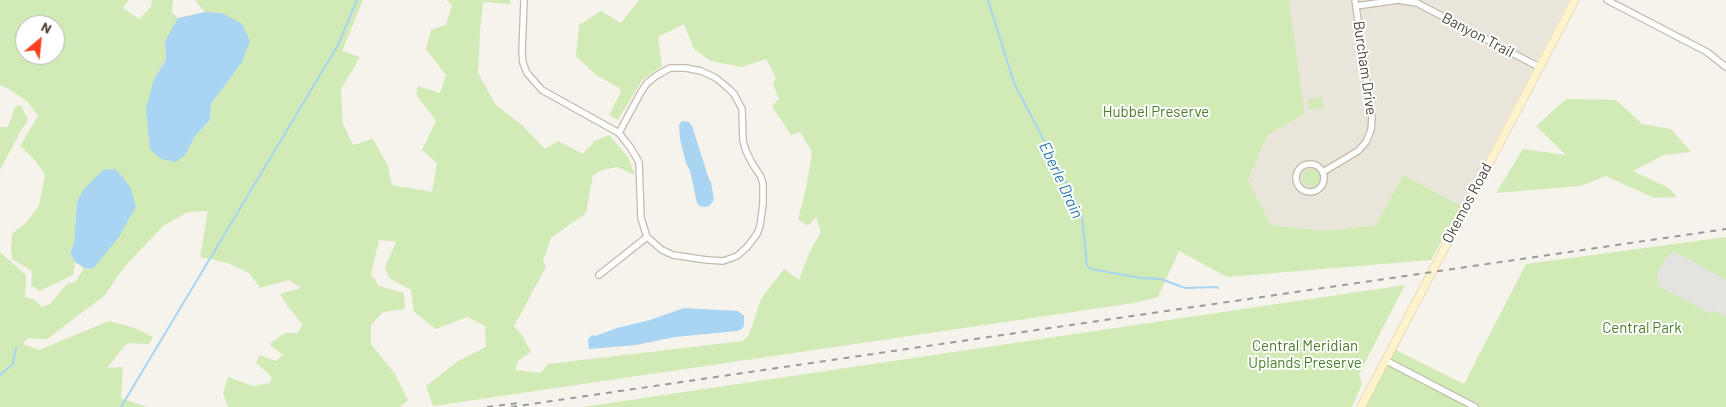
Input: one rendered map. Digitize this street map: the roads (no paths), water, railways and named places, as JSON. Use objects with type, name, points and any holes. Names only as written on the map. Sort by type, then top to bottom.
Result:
[{"type":"street","points":[[524,0],[522,52],[526,73],[542,90],[619,133],[630,147],[640,162],[641,218],[647,237],[662,250],[673,255],[723,260],[737,256],[747,247],[757,234],[760,226],[763,204],[761,177],[746,152],[742,109],[734,94],[701,71],[686,68],[670,68],[647,83],[619,133]]},
{"type":"street","name":"Banyon Trail","points":[[1356,3],[1398,0],[1417,4],[1539,67]]},
{"type":"street","name":"Okemos Road","points":[[1361,407],[1575,0]]},
{"type":"street","points":[[1607,0],[1707,52],[1726,67]]},
{"type":"street","name":"Burcham Drive","points":[[1323,172],[1358,152],[1366,142],[1371,130],[1372,118],[1356,3]]},
{"type":"street","points":[[1304,165],[1315,165],[1323,172],[1323,183],[1316,191],[1305,191],[1298,184],[1297,173],[1304,165]]},
{"type":"street","points":[[599,275],[647,237]]},
{"type":"street","points":[[1385,360],[1474,407]]},
{"type":"water","points":[[205,12],[222,13],[242,24],[250,41],[242,62],[211,104],[210,120],[195,136],[186,154],[176,162],[161,159],[150,149],[146,109],[154,79],[166,60],[165,41],[178,18]]},
{"type":"water","points":[[682,121],[689,122],[692,126],[711,182],[714,200],[709,206],[700,206],[697,203],[680,139],[679,125]]},
{"type":"water","points":[[115,169],[131,189],[136,207],[118,238],[93,269],[84,268],[75,262],[70,253],[74,243],[77,202],[83,190],[103,170]]},
{"type":"water","points":[[684,308],[738,311],[744,316],[744,325],[742,329],[737,331],[675,337],[636,345],[589,349],[588,339],[592,335],[595,336],[617,328],[650,320]]},
{"type":"waterway","points":[[121,407],[338,45],[357,0]]},
{"type":"waterway","name":"Eberle Drain","points":[[988,0],[1014,83],[1082,217],[1087,266],[1091,269],[1141,278],[1161,279],[1185,288],[1218,288]]},
{"type":"waterway","points":[[0,375],[13,364],[16,348]]},
{"type":"railway","points":[[511,407],[1726,229]]},
{"type":"railway","points":[[487,407],[518,403]]},
{"type":"park label","name":"Hubbel Preserve","points":[[1156,112]]},
{"type":"park label","name":"Central Park","points":[[1642,328]]},
{"type":"park label","name":"Central Meridian Uplands Preserve","points":[[1305,354]]}]
